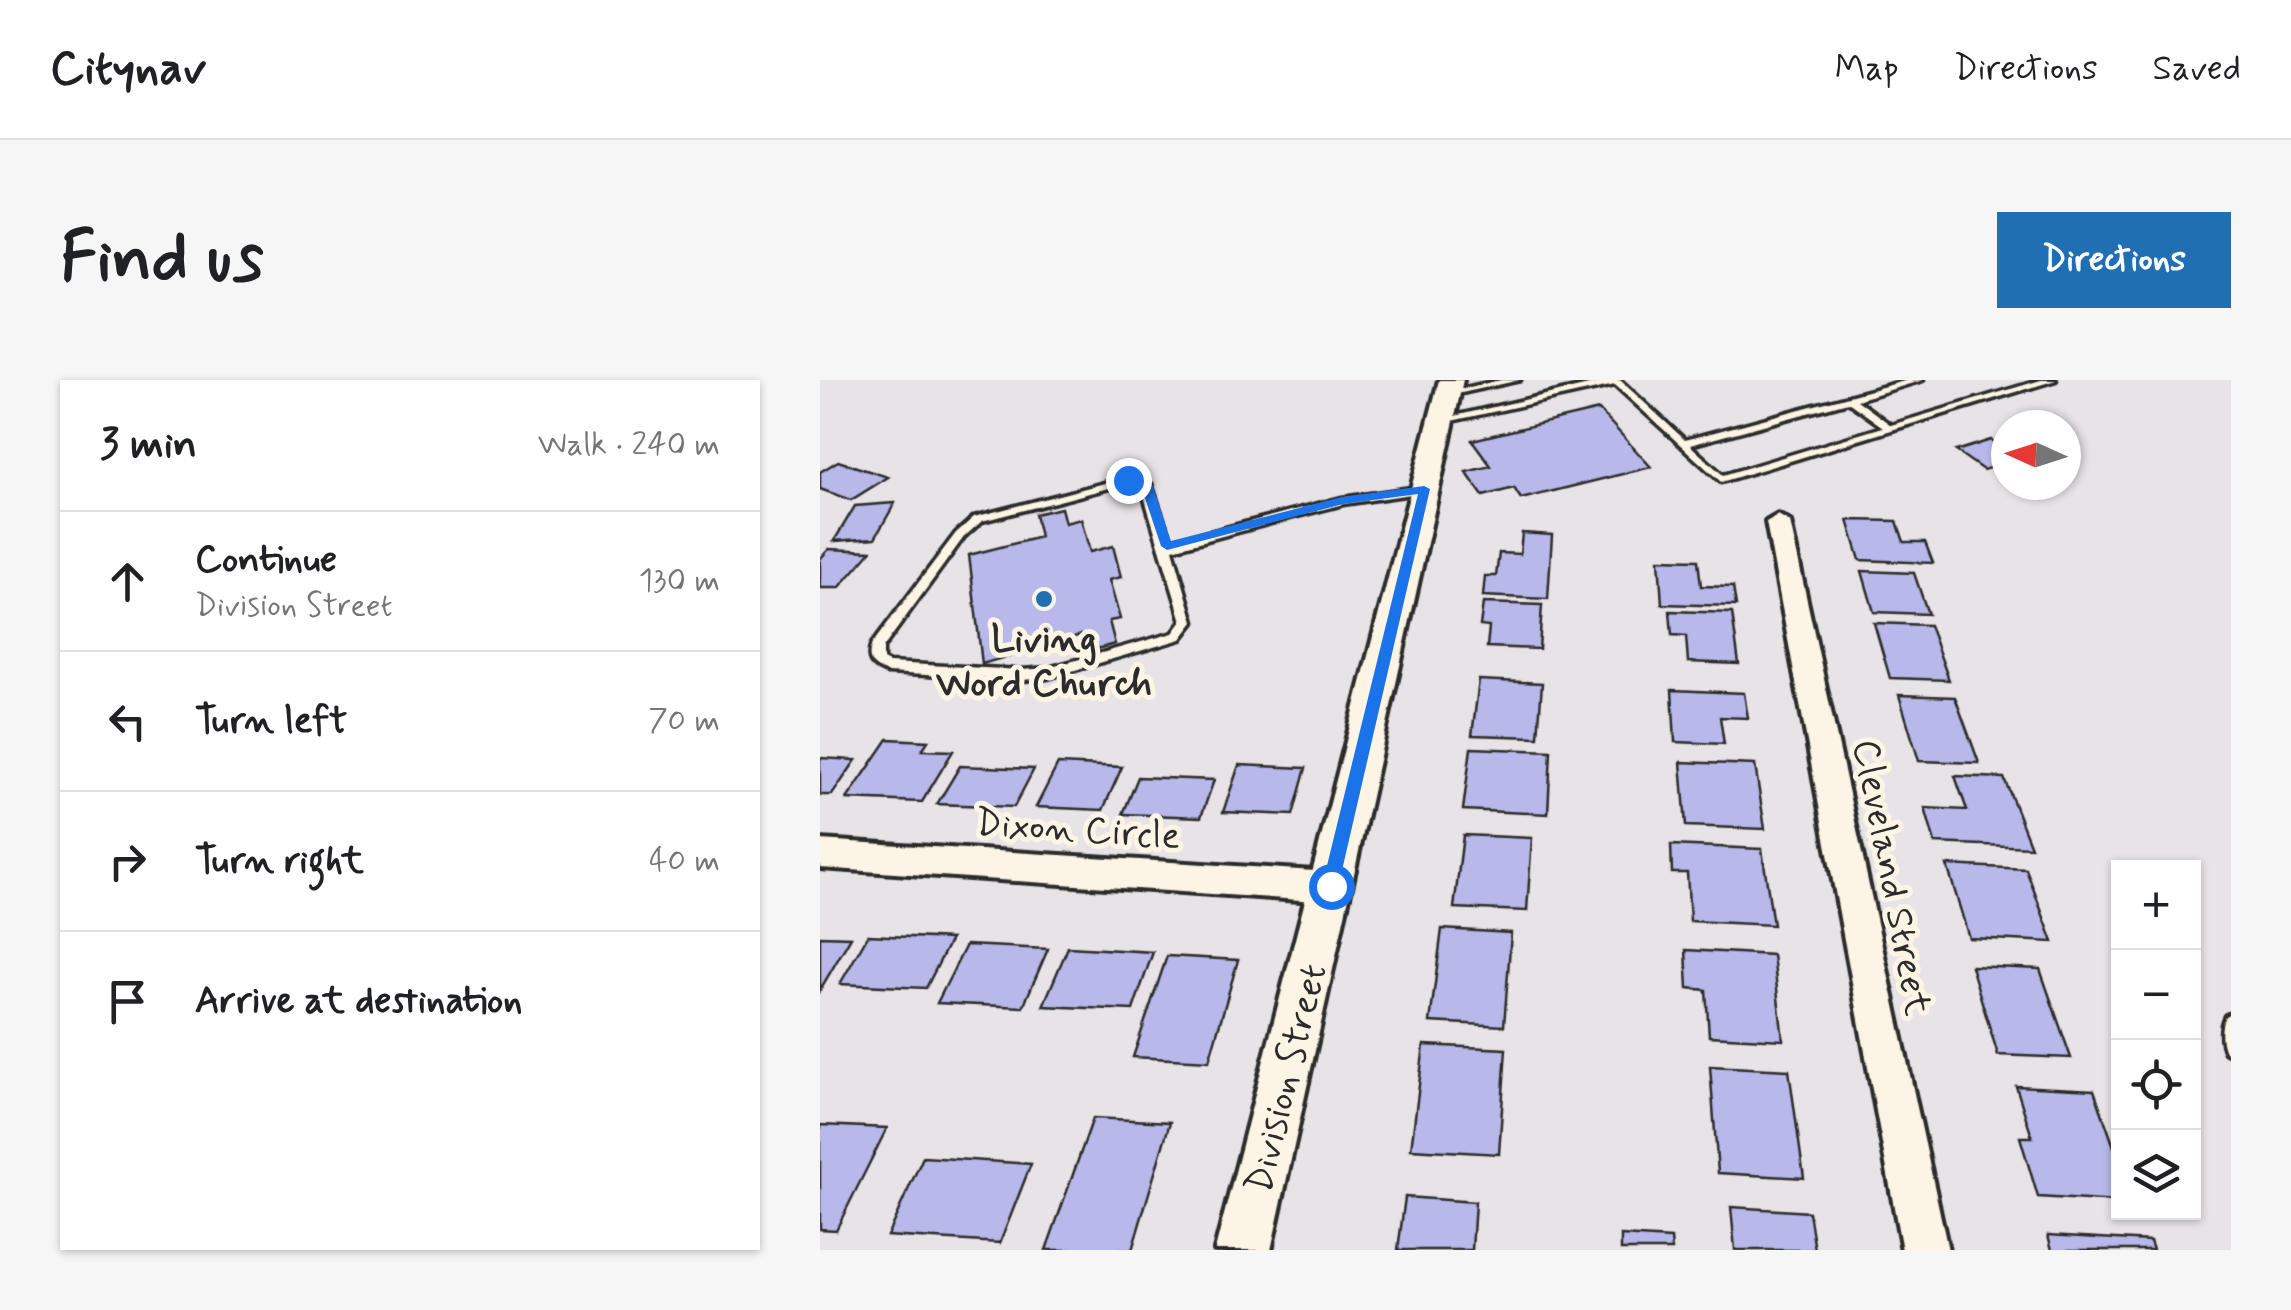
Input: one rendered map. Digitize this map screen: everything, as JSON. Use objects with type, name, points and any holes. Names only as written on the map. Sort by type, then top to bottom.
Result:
[{"type":"street","name":"Division Street","points":[[1243,1250],[1447,398]]},
{"type":"street","name":"Cleveland Street","points":[[1778,522],[1925,1250]]},
{"type":"street","name":"Dixon Circle","points":[[820,854],[1331,886]]},
{"type":"lane","points":[[1447,398],[1515,380]]},
{"type":"lane","points":[[1683,444],[1918,380]]},
{"type":"lane","points":[[1447,398],[1616,381],[1721,479],[2051,380]]},
{"type":"lane","points":[[1850,398],[1891,429]]},
{"type":"lane","points":[[1128,480],[1146,484],[1167,546],[1188,622],[1177,636],[1048,673],[1022,676],[887,668],[876,662],[877,647],[960,536],[978,519],[1128,480]]},
{"type":"lane","points":[[1167,546],[1342,501],[1424,489]]},
{"type":"lane","points":[[2231,1022],[2231,1046]]},
{"type":"building","points":[[1599,410],[1651,467],[1521,499],[1514,488],[1483,496],[1466,472],[1491,466],[1472,440]]},
{"type":"building","points":[[1991,440],[1991,468],[1983,470],[1956,451]]},
{"type":"building","points":[[838,461],[888,477],[851,500],[820,489],[820,472]]},
{"type":"building","points":[[895,503],[875,538],[834,541],[855,506]]},
{"type":"building","name":"Living Word Church","points":[[1061,508],[1065,523],[1081,519],[1090,552],[1113,546],[1121,577],[1109,580],[1120,619],[1109,621],[1115,644],[1085,652],[1081,635],[982,664],[969,555],[1040,537],[1035,514]]},
{"type":"building","points":[[1848,520],[1897,521],[1904,542],[1925,542],[1933,563],[1860,560]]},
{"type":"building","points":[[1522,533],[1552,535],[1548,599],[1483,596],[1485,576],[1496,576],[1499,553],[1520,554]]},
{"type":"building","points":[[829,549],[871,551],[839,588],[820,588],[820,559]]},
{"type":"building","points":[[1659,559],[1698,560],[1701,586],[1733,587],[1736,606],[1662,604]]},
{"type":"building","points":[[1862,571],[1914,573],[1928,614],[1874,612]]},
{"type":"building","points":[[1483,603],[1542,605],[1539,649],[1487,647],[1489,627],[1480,626]]},
{"type":"building","points":[[1670,611],[1732,613],[1739,664],[1688,662],[1686,636],[1672,635]]},
{"type":"building","points":[[1874,623],[1929,625],[1949,680],[1890,678]]},
{"type":"building","points":[[1479,680],[1542,683],[1538,737],[1472,735]]},
{"type":"building","points":[[1672,690],[1744,693],[1748,718],[1720,717],[1724,744],[1675,742]]},
{"type":"building","points":[[1899,695],[1955,697],[1979,763],[1919,761]]},
{"type":"building","points":[[888,739],[928,741],[922,750],[953,751],[922,802],[847,799]]},
{"type":"building","points":[[1471,748],[1551,751],[1548,814],[1463,810]]},
{"type":"building","points":[[820,758],[856,760],[832,795],[820,795]]},
{"type":"building","points":[[1681,762],[1755,765],[1765,829],[1686,826]]},
{"type":"building","points":[[1058,764],[1122,767],[1103,810],[1036,807]]},
{"type":"building","points":[[1239,765],[1306,768],[1293,815],[1223,812]]},
{"type":"building","points":[[960,766],[1034,769],[1014,807],[937,804]]},
{"type":"building","points":[[1955,776],[2004,778],[2031,847],[1935,843],[1925,808],[1967,810]]},
{"type":"building","points":[[1138,777],[1214,780],[1201,817],[1123,814]]},
{"type":"building","points":[[1463,835],[1532,838],[1527,911],[1454,908]]},
{"type":"building","points":[[1671,845],[1762,849],[1773,925],[1690,921],[1687,873],[1672,873]]},
{"type":"building","points":[[1947,865],[2026,869],[2053,942],[1969,938]]},
{"type":"building","points":[[1442,929],[1511,933],[1504,1026],[1430,1022]]},
{"type":"building","points":[[868,935],[951,939],[926,988],[840,984]]},
{"type":"building","points":[[820,936],[851,937],[820,990]]},
{"type":"building","points":[[966,945],[1048,949],[1023,1007],[937,1003]]},
{"type":"building","points":[[1068,947],[1153,952],[1133,1010],[1043,1006]]},
{"type":"building","points":[[1686,950],[1773,955],[1783,1040],[1709,1036],[1706,990],[1688,988]]},
{"type":"building","points":[[1167,956],[1238,960],[1209,1061],[1133,1057]]},
{"type":"building","points":[[1971,966],[2040,969],[2071,1058],[1998,1055]]},
{"type":"building","points":[[1424,1045],[1506,1049],[1499,1154],[1411,1149]]},
{"type":"building","points":[[1710,1066],[1789,1070],[1804,1178],[1718,1173]]},
{"type":"building","points":[[2016,1086],[2094,1090],[2111,1138],[2111,1202],[2038,1197],[2020,1137],[2032,1137]]},
{"type":"building","points":[[1093,1118],[1170,1122],[1132,1250],[1046,1250]]},
{"type":"building","points":[[820,1125],[887,1128],[836,1230],[820,1229]]},
{"type":"building","points":[[923,1157],[1031,1164],[1000,1243],[887,1236]]},
{"type":"building","points":[[1405,1197],[1475,1202],[1472,1250],[1398,1250]]},
{"type":"building","points":[[1731,1207],[1809,1212],[1815,1250],[1735,1250]]},
{"type":"building","points":[[2048,1235],[2150,1241],[2153,1250],[2052,1250]]},
{"type":"building","points":[[1621,1236],[1671,1239],[1672,1250],[1621,1250]]},
{"type":"place","name":"Living Word Church","points":[[1044,599]]},
{"type":"route","points":[[1128,480],[1146,484],[1167,546],[1342,501],[1424,489],[1331,886]]}]
